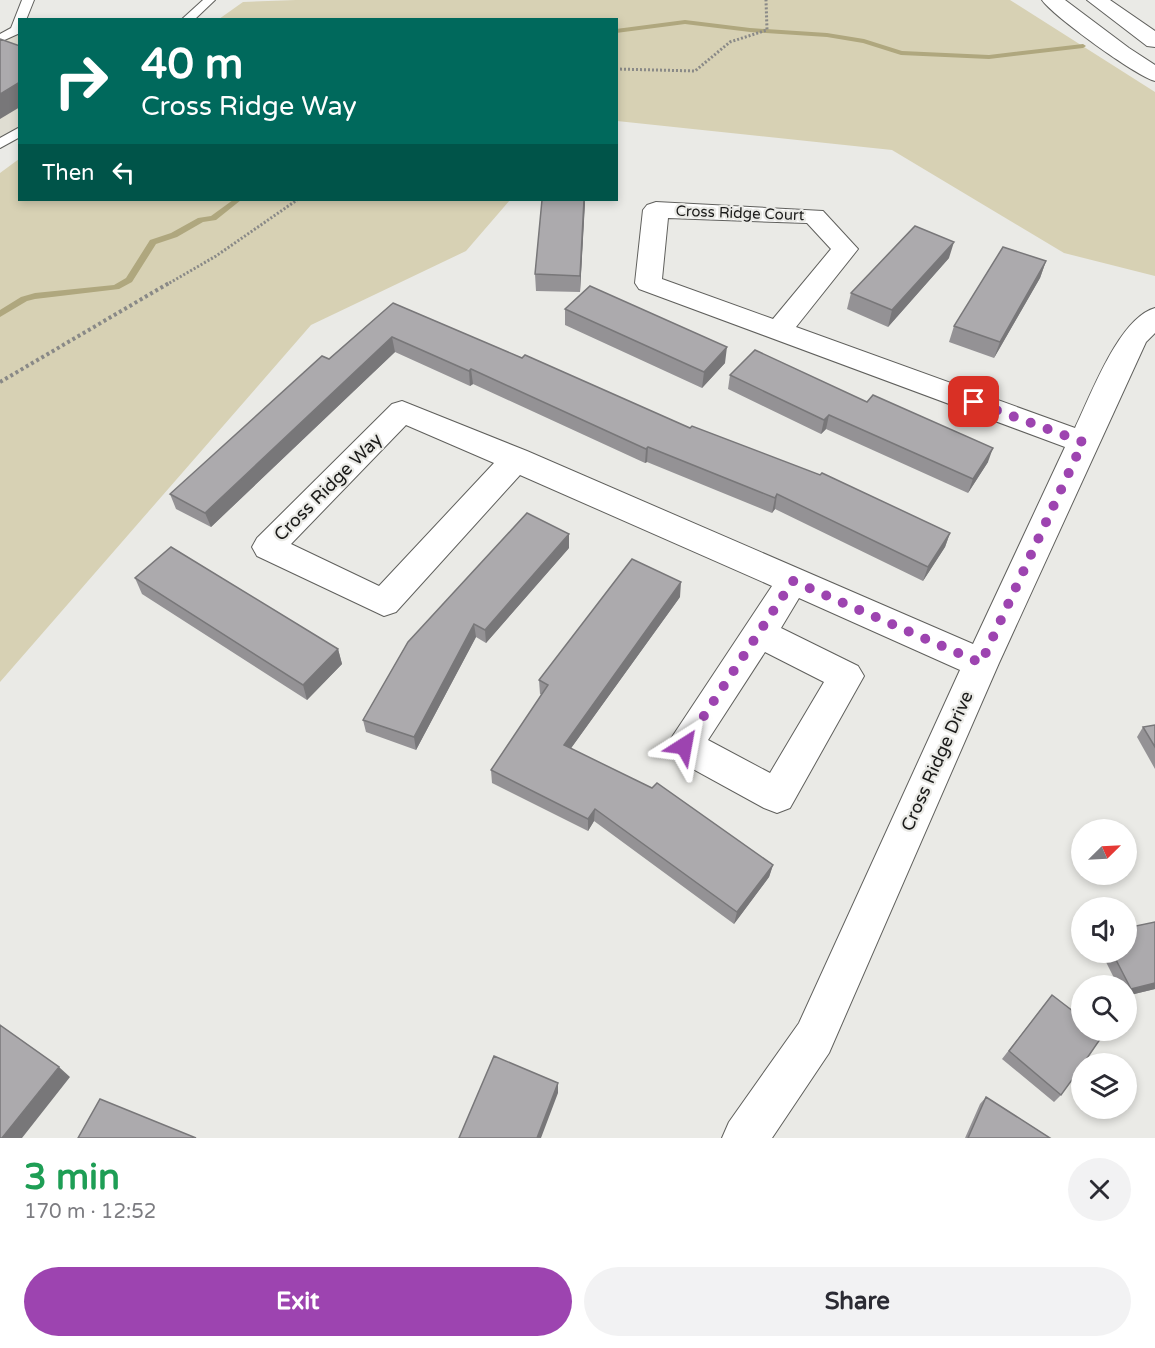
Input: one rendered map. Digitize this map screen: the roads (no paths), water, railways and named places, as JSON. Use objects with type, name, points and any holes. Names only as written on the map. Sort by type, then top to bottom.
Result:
[{"type":"street","points":[[1052,0],[1121,53],[1155,74]]},
{"type":"street","points":[[1097,0],[1155,41]]},
{"type":"street","name":"Cross Ridge Court","points":[[778,331],[845,249],[814,216],[656,210],[648,283],[778,331],[1083,442]]},
{"type":"street","name":"Cross Ridge Drive","points":[[745,1138],[814,1038],[981,663],[1083,442],[1134,337],[1155,317]]},
{"type":"street","name":"Cross Ridge Way","points":[[516,459],[384,603],[268,548],[402,411],[516,459],[981,663]]},
{"type":"street","points":[[759,633],[846,676],[777,796],[684,746],[793,581]]},
{"type":"lane","points":[[22,18],[28,0]]},
{"type":"lane","points":[[189,18],[199,11],[208,0]]},
{"type":"lane","points":[[0,39],[18,26]]},
{"type":"lane","points":[[0,144],[18,132]]},
{"type":"waterway","points":[[618,31],[685,22],[750,30],[827,35],[864,41],[901,53],[989,57],[1083,46]]},
{"type":"waterway","points":[[0,314],[24,299],[35,296],[116,287],[129,280],[153,242],[174,235],[201,220],[213,218],[236,201]]}]
